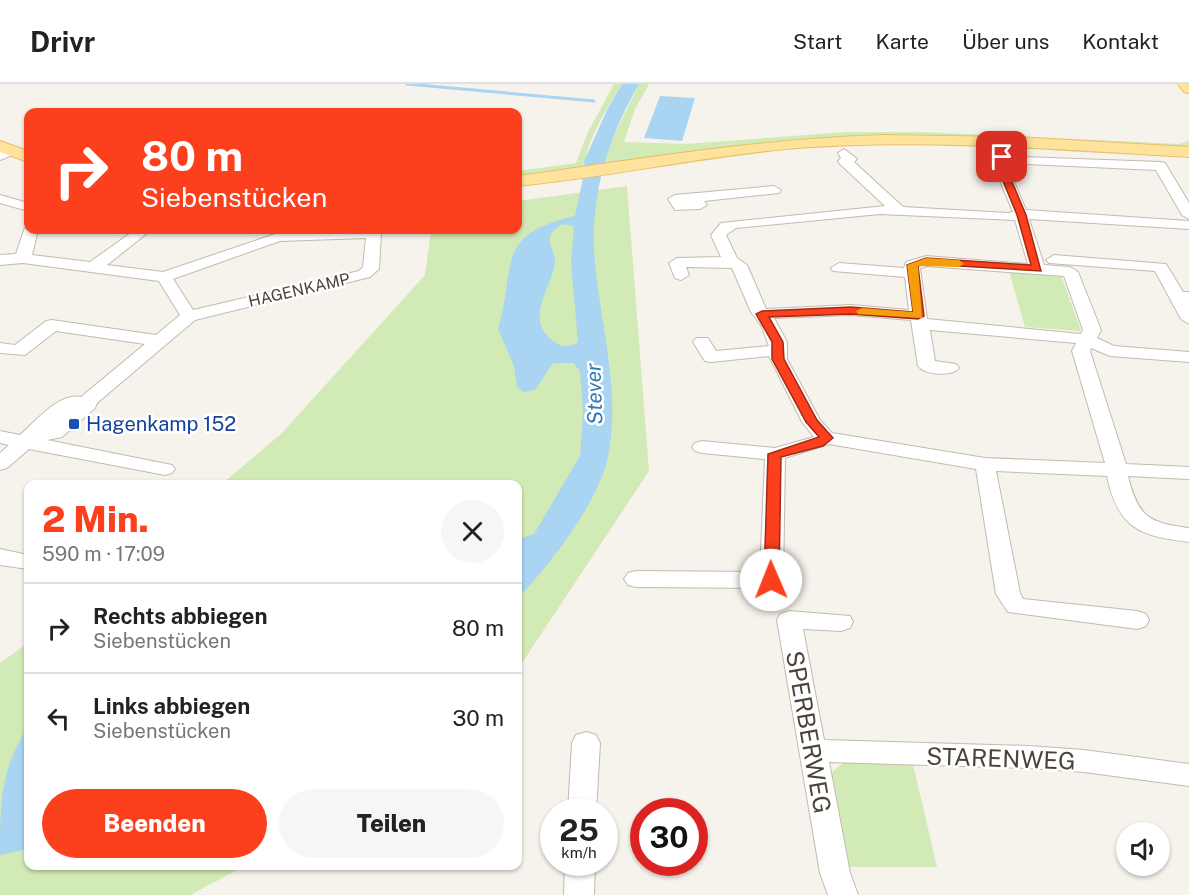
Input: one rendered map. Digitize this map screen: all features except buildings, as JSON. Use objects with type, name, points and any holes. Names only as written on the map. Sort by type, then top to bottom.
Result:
[{"type":"main road","points":[[1185,84],[1189,89]]},
{"type":"main road","points":[[522,180],[762,146],[884,139],[985,141],[1189,152]]},
{"type":"street","points":[[844,153],[850,159],[845,161],[898,210]]},
{"type":"street","points":[[1036,264],[1021,215],[999,158],[1160,166],[1189,215]]},
{"type":"street","points":[[694,198],[768,190],[786,219]]},
{"type":"street","points":[[0,199],[24,206]]},
{"type":"street","points":[[731,261],[718,235],[721,229],[736,224],[865,210],[1008,217],[1021,215],[1189,225]]},
{"type":"street","points":[[23,258],[30,234]]},
{"type":"street","points":[[94,267],[139,234]]},
{"type":"street","name":"HAGENKAMP","points":[[0,260],[23,258],[164,277],[278,237],[350,234]]},
{"type":"street","name":"HAGENKAMP","points":[[0,464],[29,440],[36,429],[63,407],[75,401],[85,403],[162,341],[189,316],[364,274],[371,269],[374,234]]},
{"type":"street","points":[[681,276],[677,263],[731,261],[739,265],[773,333],[778,359],[812,422],[826,438],[985,464],[1118,468],[1189,473]]},
{"type":"street","points":[[950,368],[927,366],[912,265],[926,261],[1160,267],[1183,297],[1189,319]]},
{"type":"street","points":[[1036,264],[1070,272],[1092,330],[1081,351],[1118,468],[1117,476],[1132,516],[1140,524],[1154,531],[1189,535]]},
{"type":"street","points":[[839,268],[913,273]]},
{"type":"street","points":[[164,277],[189,316]]},
{"type":"street","points":[[762,314],[851,310],[1058,335],[1088,340],[1110,351],[1189,357]]},
{"type":"street","points":[[0,348],[19,351],[52,325],[162,341]]},
{"type":"street","points":[[702,342],[711,357],[778,350]]},
{"type":"street","points":[[0,437],[29,440],[165,470]]},
{"type":"street","points":[[702,447],[774,454],[818,443],[826,438]]},
{"type":"street","points":[[636,579],[771,580],[774,454]]},
{"type":"street","points":[[985,464],[1008,594],[1016,606],[1137,620]]},
{"type":"street","points":[[0,557],[24,562]]},
{"type":"street","name":"SPERBERWEG","points":[[841,622],[789,620],[835,873],[843,895]]},
{"type":"street","points":[[583,798],[586,743]]},
{"type":"street","name":"STARENWEG","points":[[813,751],[1084,760],[1189,775]]},
{"type":"street","points":[[579,895],[580,876]]},
{"type":"green space","points":[[614,84],[622,84],[592,137],[585,159],[585,168],[522,177],[522,170],[576,163],[588,132]]},
{"type":"green space","points":[[639,84],[649,84],[635,109],[624,142],[686,144],[846,132],[925,132],[1179,144],[1189,141],[1189,148],[798,140],[603,164]]},
{"type":"green space","points":[[627,186],[649,471],[522,663],[522,480],[227,480],[282,433],[425,275],[430,234],[522,234],[522,200]]},
{"type":"green space","points":[[1009,271],[1061,275],[1081,331],[1025,327]]},
{"type":"green space","points":[[24,646],[24,870],[237,870],[190,895],[0,895],[0,663]]},
{"type":"green space","points":[[844,762],[913,764],[937,867],[845,867],[828,776]]},
{"type":"water","name":"Stever","points":[[622,84],[639,84],[609,148],[595,216],[595,263],[611,384],[612,408],[608,457],[603,475],[584,513],[558,551],[522,594],[522,538],[534,534],[580,456],[583,412],[580,371],[573,363],[553,363],[535,390],[523,392],[517,387],[514,366],[498,329],[513,255],[520,243],[531,232],[575,216],[585,168],[584,161],[608,108]],"holes":[[[562,224],[574,226],[571,263],[578,342],[562,346],[544,332],[540,322],[542,301],[554,269],[551,235]]]},
{"type":"water","points":[[660,96],[695,98],[682,141],[644,138]]},
{"type":"water","points":[[24,734],[24,850],[0,855],[1,802],[7,773]]},
{"type":"waterway","points":[[407,84],[594,101]]},
{"type":"slow traffic","points":[[862,311],[918,316],[912,265],[926,261],[959,264]]},
{"type":"place","name":"Hagenkamp 152","points":[[74,424]]},
{"type":"route","points":[[771,580],[770,534],[774,454],[818,443],[826,438],[812,422],[778,359],[778,342],[762,314],[851,310],[918,316],[912,265],[926,261],[1037,269],[1021,215],[998,159],[1002,157]]}]
